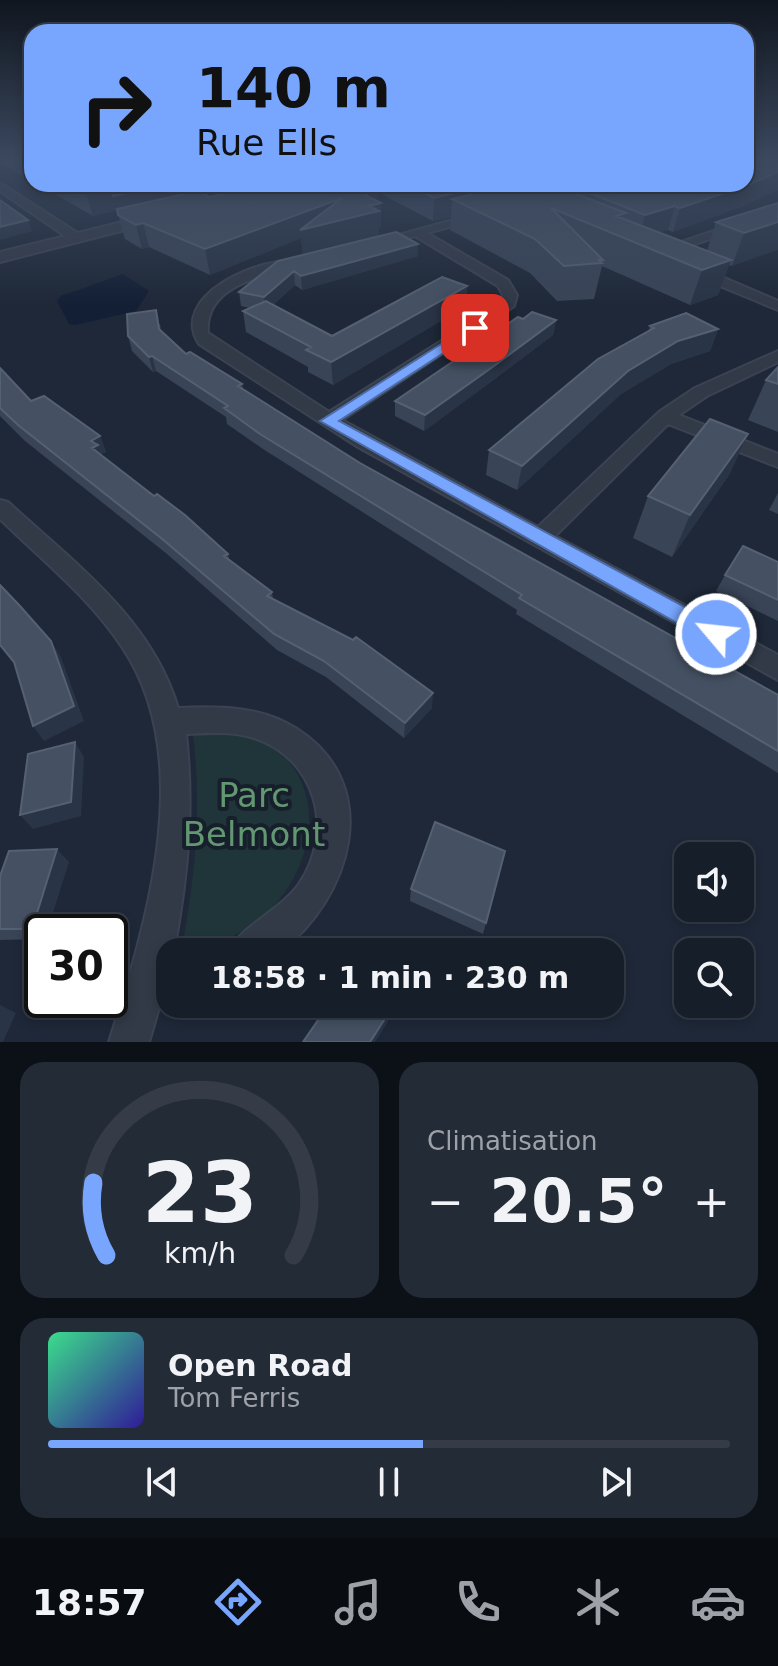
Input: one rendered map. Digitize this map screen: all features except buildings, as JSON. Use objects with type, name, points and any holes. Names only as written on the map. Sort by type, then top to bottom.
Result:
[{"type":"street","points":[[33,209],[75,237]]},
{"type":"street","points":[[191,210],[197,209]]},
{"type":"street","points":[[355,248],[499,211]]},
{"type":"street","points":[[655,253],[778,212]]},
{"type":"street","points":[[0,257],[165,216]]},
{"type":"street","points":[[328,421],[507,306],[510,295],[503,283],[416,232]]},
{"type":"street","points":[[641,247],[668,259]]},
{"type":"street","points":[[308,260],[249,276],[225,287],[202,309],[198,325],[200,333],[213,349],[328,421],[778,668]]},
{"type":"street","points":[[682,265],[778,306]]},
{"type":"street","points":[[539,539],[665,416],[701,392],[778,356]]},
{"type":"street","points":[[665,416],[778,461]]},
{"type":"street","points":[[0,507],[109,612],[134,642],[150,670],[167,722],[176,798],[162,938]]},
{"type":"street","points":[[167,722],[221,720],[258,726],[283,736],[309,754],[328,782],[336,817],[330,857],[311,896],[266,938]]},
{"type":"street","points":[[129,1042],[156,990]]},
{"type":"green space","name":"Parc Belmont","points":[[217,731],[257,739],[285,758],[302,784],[309,815],[305,848],[293,880],[271,909],[241,932],[228,938],[184,938],[196,842],[197,789],[193,735]]},
{"type":"water","points":[[123,274],[149,291],[136,311],[69,324],[57,301],[61,296]]},
{"type":"route","points":[[475,328],[328,421],[716,634]]}]
